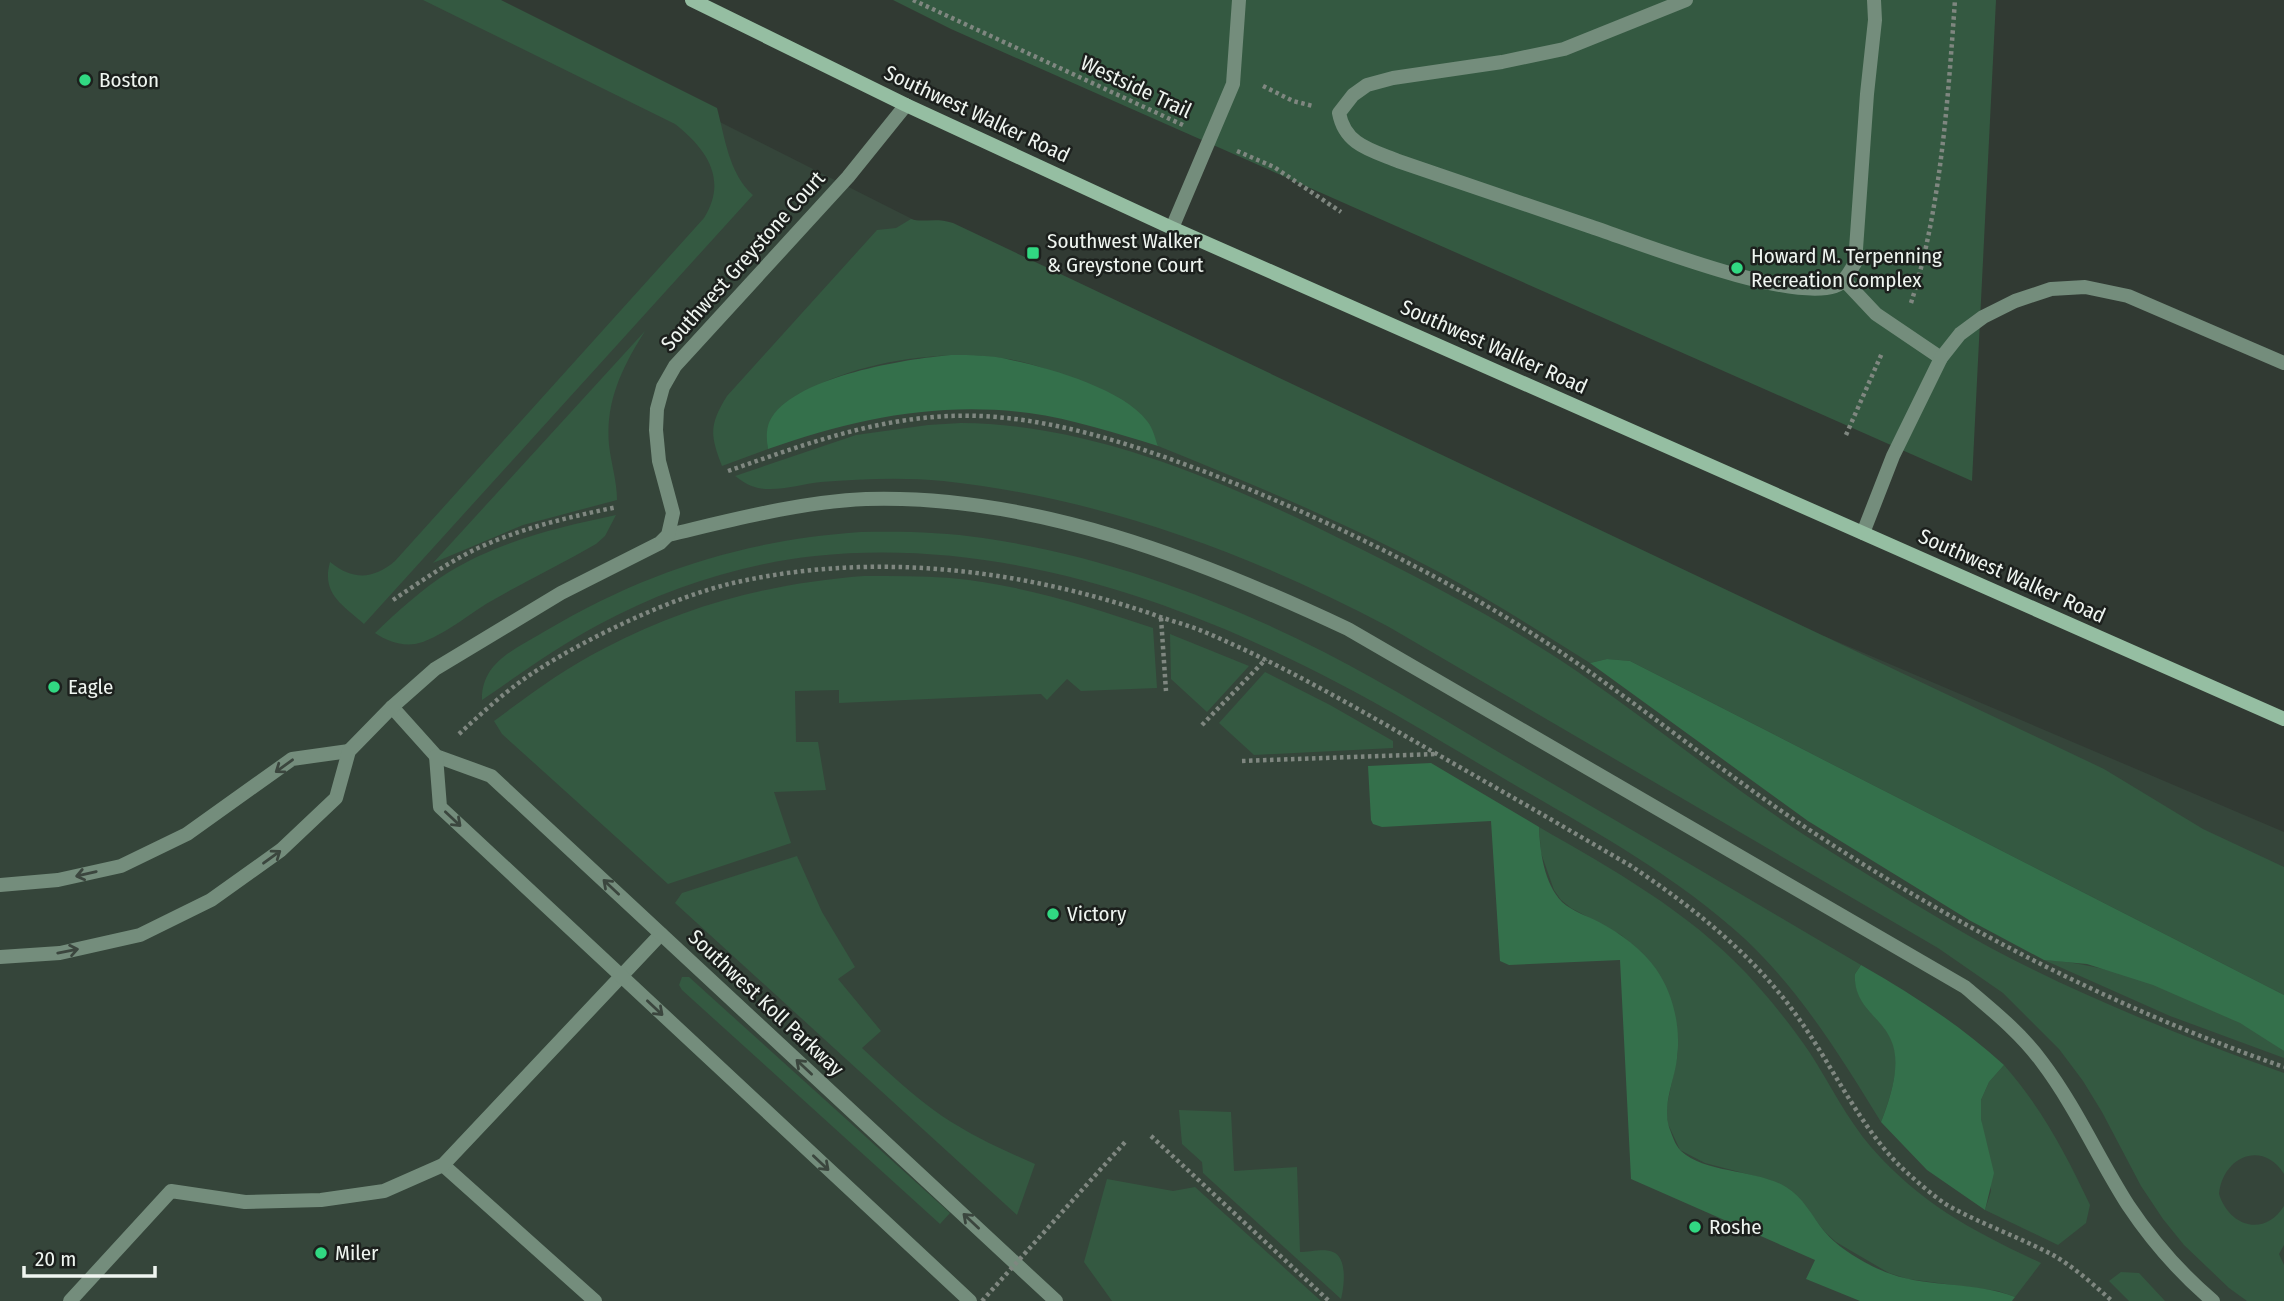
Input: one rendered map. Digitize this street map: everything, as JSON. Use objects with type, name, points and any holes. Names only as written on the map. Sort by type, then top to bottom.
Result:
[{"type":"main road","name":"Southwest Walker Road","points":[[692,0],[906,105],[1172,228],[2284,719]]},
{"type":"street","points":[[1172,228],[1233,84],[1239,0]]},
{"type":"street","points":[[1686,0],[1564,49],[1367,85],[1353,95],[1339,113],[1341,128],[1350,138],[1367,149],[1679,257],[1775,285],[1809,289],[1835,286],[1844,280],[1855,263],[1875,20],[1874,0]]},
{"type":"street","name":"Southwest Greystone Court","points":[[668,535],[673,513],[659,461],[656,430],[657,409],[663,387],[675,366],[848,177],[906,105]]},
{"type":"street","points":[[1844,280],[1876,314],[1941,358]]},
{"type":"street","points":[[1863,533],[1894,456],[1941,358],[1960,334],[1983,317],[2015,301],[2051,289],[2085,287],[2128,296],[2284,363]]},
{"type":"street","points":[[0,957],[60,953],[140,935],[211,900],[281,850],[336,798],[349,751],[435,669],[588,578],[650,550],[668,535],[760,514],[864,499],[949,503],[995,509],[1054,521],[1157,551],[1278,597],[1348,629],[1965,987],[2007,1023],[2041,1060],[2134,1213],[2189,1280],[2213,1301]]},
{"type":"street","name":"Southwest Koll Parkway","points":[[392,708],[436,756],[491,776],[1056,1301]]},
{"type":"street","points":[[0,885],[58,880],[121,866],[187,834],[292,759],[349,751]]},
{"type":"street","points":[[436,756],[440,807],[970,1301]]},
{"type":"street","points":[[70,1301],[171,1191],[245,1202],[321,1200],[384,1191],[443,1165],[661,934]]},
{"type":"street","points":[[443,1165],[595,1301]]},
{"type":"path","name":"Westside Trail","points":[[913,0],[1274,167],[1341,212]]},
{"type":"path","points":[[1912,303],[1921,270],[1938,175],[1955,0]]},
{"type":"path","points":[[1234,71],[1293,101],[1339,113]]},
{"type":"path","points":[[1846,435],[1885,348]]},
{"type":"path","points":[[728,471],[835,434],[876,424],[938,416],[1033,420],[1175,460],[1245,487],[1337,529],[1513,621],[1602,681],[1808,829],[1890,881],[2005,946],[2071,981],[2139,1011],[2284,1067]]},
{"type":"path","points":[[393,600],[444,566],[488,544],[523,530],[617,507]]},
{"type":"path","points":[[436,756],[485,710],[538,669],[606,632],[666,606],[732,583],[802,572],[867,567],[940,569],[1002,576],[1065,589],[1204,631],[1266,659],[1352,705],[1631,866],[1666,889],[1722,933],[1757,968],[1798,1016],[1865,1123],[1900,1166],[1945,1203],[2054,1256],[2112,1301]]},
{"type":"path","points":[[1161,618],[1166,691]]},
{"type":"path","points":[[1202,725],[1266,659]]},
{"type":"path","points":[[1242,761],[1437,754]]},
{"type":"path","points":[[1151,1136],[1329,1301]]},
{"type":"path","points":[[982,1301],[1127,1140]]},
{"type":"shaded area","points":[[0,0],[478,0],[916,221],[927,223],[1821,642],[1824,636],[2284,832],[2284,1301],[0,1301]]},
{"type":"green space","points":[[423,0],[501,0],[717,108],[733,166],[738,177],[753,195],[364,624],[331,591],[328,573],[330,562],[346,572],[363,575],[379,572],[395,561],[704,218],[714,191],[714,178],[705,155],[675,124]]},
{"type":"green space","name":"Howard M. Terpenning Recreation Complex","points":[[893,0],[1996,0],[1972,481],[951,29]]},
{"type":"green space","points":[[911,219],[953,223],[2104,769],[2203,829],[2284,867],[2284,995],[1630,661],[1607,659],[1590,663],[1478,594],[1405,554],[1300,505],[1158,446],[1154,436],[1045,369],[1019,361],[957,355],[924,357],[861,369],[807,391],[791,406],[767,440],[768,449],[722,466],[713,430],[727,396],[877,230],[896,228]]},
{"type":"green space","points":[[645,331],[617,385],[610,414],[609,445],[617,500],[523,525],[433,563]]},
{"type":"green space","points":[[951,355],[1011,360],[1064,374],[1103,390],[1121,399],[1147,421],[1158,446],[1045,416],[962,409],[864,421],[768,449],[767,432],[772,417],[786,403],[805,391],[854,372]]},
{"type":"green space","points":[[961,423],[1012,426],[1064,434],[1115,447],[1215,482],[1357,547],[1470,606],[1552,654],[1796,829],[1968,936],[2097,999],[2284,1073],[2284,1174],[2266,1157],[2245,1157],[2228,1170],[2219,1194],[2231,1214],[2248,1224],[2267,1222],[2284,1206],[2284,1245],[2279,1254],[2284,1265],[2284,1301],[2247,1301],[2229,1288],[2184,1245],[2141,1186],[2083,1081],[2059,1049],[2003,993],[1938,948],[1389,627],[1282,575],[1228,553],[1117,515],[1060,501],[943,481],[851,480],[766,489],[752,486],[735,476],[856,435]]},
{"type":"green space","points":[[616,515],[605,536],[596,544],[486,604],[433,638],[415,644],[404,644],[389,641],[375,633],[429,586],[468,561],[530,536]]},
{"type":"green space","points":[[861,532],[922,532],[983,538],[1071,555],[1115,567],[1201,597],[1284,632],[1402,695],[1861,965],[1855,974],[1859,995],[1887,1032],[1895,1049],[1894,1081],[1881,1122],[1802,1003],[1765,959],[1718,916],[1660,873],[1403,718],[1338,683],[1215,625],[1151,601],[1085,581],[1019,566],[951,556],[883,553],[815,556],[759,565],[676,589],[623,612],[568,642],[482,700],[488,675],[503,657],[584,609],[622,591],[660,575],[737,551],[777,542]]},
{"type":"green space","points":[[864,576],[950,578],[1002,585],[1078,604],[1153,628],[1157,688],[1081,691],[1067,679],[1047,700],[1041,694],[839,703],[839,690],[795,691],[796,742],[818,742],[826,790],[774,792],[791,843],[668,884],[502,734],[494,721],[576,664],[667,620],[699,608],[763,591]]},
{"type":"green space","points":[[1170,634],[1249,666],[1207,712],[1171,679]]},
{"type":"green space","points":[[1607,659],[1630,661],[2284,995],[2284,1051],[2240,1023],[2153,985],[2087,964],[2044,960],[1969,920],[1808,821],[1590,663]]},
{"type":"green space","points":[[1265,672],[1393,741],[1393,748],[1254,755],[1219,723]]},
{"type":"green space","points":[[1431,763],[1539,827],[1547,877],[1562,902],[1623,937],[1645,955],[1656,969],[1668,991],[1677,1028],[1678,1053],[1667,1119],[1675,1143],[1681,1151],[1704,1164],[1761,1177],[1786,1187],[1802,1201],[1830,1238],[1873,1266],[1906,1278],[1999,1292],[2015,1297],[2012,1301],[1860,1301],[1806,1279],[1815,1260],[1631,1179],[1620,960],[1509,965],[1500,961],[1491,821],[1382,827],[1373,824],[1371,820],[1368,766]]},
{"type":"green space","points":[[1539,827],[1648,893],[1700,930],[1756,983],[1788,1022],[1854,1125],[1890,1167],[1929,1201],[1950,1215],[2041,1263],[2015,1297],[1998,1291],[1908,1279],[1889,1273],[1836,1242],[1798,1198],[1770,1180],[1705,1163],[1680,1150],[1668,1124],[1666,1110],[1678,1053],[1678,1037],[1638,950],[1621,935],[1571,908],[1554,890],[1541,853]]},
{"type":"green space","points":[[797,856],[822,912],[855,967],[838,979],[881,1031],[862,1048],[942,1116],[999,1148],[1035,1164],[1017,1215],[675,903],[682,893]]},
{"type":"green space","points":[[2044,960],[2105,969],[2170,990],[2259,1034],[2284,1051],[2284,1058],[2170,1016]]},
{"type":"green space","points":[[1861,965],[1935,1011],[2004,1065],[1989,1082],[1981,1100],[1981,1119],[1994,1173],[1985,1210],[1927,1170],[1881,1122],[1894,1081],[1894,1049],[1886,1032],[1858,995],[1855,974]]},
{"type":"green space","points":[[682,977],[689,977],[950,1213],[940,1224],[682,990],[679,985]]},
{"type":"green space","points":[[2004,1065],[2030,1097],[2052,1132],[2090,1205],[2086,1223],[2058,1245],[1985,1210],[1991,1191],[1981,1100],[1989,1082]]},
{"type":"green space","points":[[1179,1110],[1231,1112],[1234,1171],[1297,1167],[1300,1252],[1326,1250],[1338,1255],[1344,1273],[1341,1299],[1203,1173],[1202,1162],[1182,1144]]},
{"type":"green space","points":[[1107,1179],[1173,1191],[1195,1187],[1321,1301],[1112,1301],[1084,1262]]},
{"type":"green space","points":[[2121,1272],[2139,1273],[2165,1301],[2129,1301],[2109,1281]]},
{"type":"place","name":"Boston","points":[[85,80]]},
{"type":"place","name":"Southwest Walker & Greystone Court","points":[[1033,253]]},
{"type":"place","name":"Howard M. Terpenning Recreation Complex","points":[[1737,268]]},
{"type":"place","name":"Eagle","points":[[54,687]]},
{"type":"place","name":"Victory","points":[[1053,914]]},
{"type":"place","name":"Roshe","points":[[1695,1227]]},
{"type":"place","name":"Miler","points":[[321,1253]]}]
